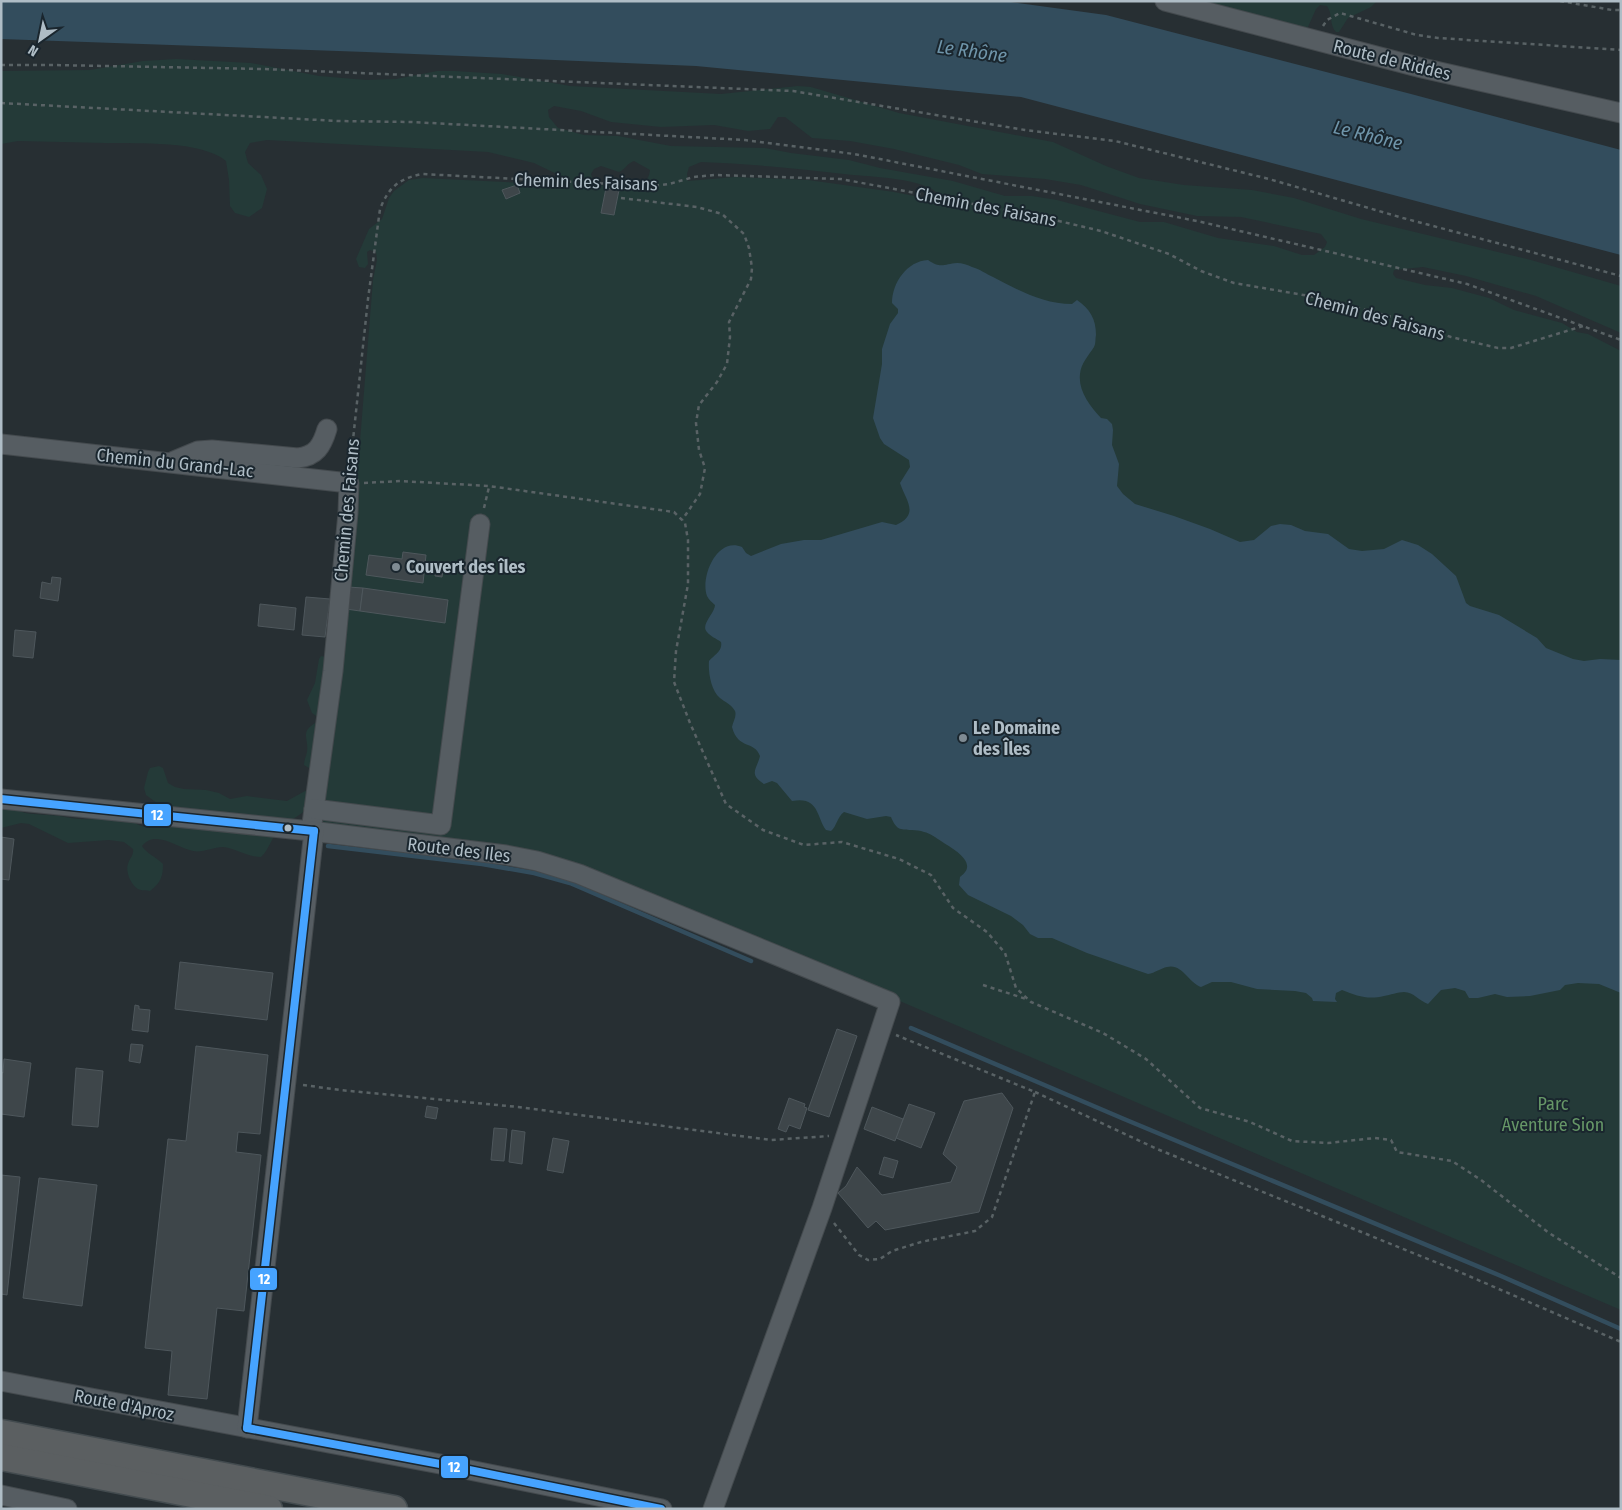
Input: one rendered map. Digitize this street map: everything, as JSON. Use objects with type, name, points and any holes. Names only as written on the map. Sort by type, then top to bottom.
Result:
[{"type":"highway","points":[[1,1433],[394,1509]]},
{"type":"highway","points":[[1,1457],[269,1509]]},
{"type":"street","name":"Route de Riddes","points":[[1165,1],[1422,68],[1621,113]]},
{"type":"street","points":[[171,462],[198,451],[212,450],[298,458],[307,457],[316,452],[323,442],[327,429]]},
{"type":"street","name":"Chemin du Grand-Lac","points":[[1,444],[349,483]]},
{"type":"street","name":"Chemin des Faisans","points":[[312,831],[333,671],[348,513],[349,483]]},
{"type":"street","points":[[314,809],[440,825],[480,524]]},
{"type":"street","name":"Route des Iles","points":[[1,799],[312,831],[506,855],[560,867],[890,1002],[882,1029]]},
{"type":"street","points":[[247,1428],[287,1082],[312,831]]},
{"type":"street","points":[[713,1509],[822,1208],[882,1029]]},
{"type":"street","name":"Route d'Aproz","points":[[1,1381],[450,1466],[662,1509]]},
{"type":"street","points":[[1,1495],[66,1509]]},
{"type":"path","points":[[1560,1],[1621,10]]},
{"type":"path","points":[[1315,40],[1327,20],[1340,13],[1438,38],[1621,50]]},
{"type":"path","points":[[1,65],[263,69],[793,91],[1025,130],[1115,141],[1269,179],[1402,218],[1621,276]]},
{"type":"path","points":[[1,103],[725,139],[819,148],[1206,223],[1467,284],[1621,340]]},
{"type":"path","name":"Chemin des Faisans","points":[[349,483],[356,404],[380,209],[384,198],[398,182],[422,174],[652,186],[715,174],[841,180],[1042,217],[1100,231],[1169,254],[1201,271],[1234,283],[1321,298],[1392,317],[1451,337],[1498,348],[1511,348],[1583,326]]},
{"type":"path","points":[[621,198],[697,207],[722,214],[744,234],[749,248],[752,268],[751,279],[729,322],[730,337],[727,364],[717,382],[699,404],[696,422],[699,450],[705,468],[700,494],[682,520]]},
{"type":"path","points":[[349,483],[400,481],[489,486],[674,512],[685,523],[688,540],[688,584],[676,651],[674,682],[726,804],[763,830],[804,845],[842,842],[899,859],[931,875],[953,908],[988,932],[1006,953],[1016,988],[1029,1000]]},
{"type":"path","points":[[480,524],[489,486]]},
{"type":"path","points":[[982,985],[1029,1000],[1047,1010],[1103,1033],[1146,1059],[1200,1108],[1250,1122],[1292,1141],[1328,1143],[1375,1138],[1391,1140],[1396,1152],[1452,1161],[1481,1180],[1549,1233],[1621,1278]]},
{"type":"path","points":[[882,1029],[1035,1092],[1157,1149],[1446,1266],[1621,1342]]},
{"type":"path","points":[[287,1082],[340,1090],[518,1107],[771,1140],[815,1138],[848,1133]]},
{"type":"path","points":[[822,1208],[859,1255],[868,1260],[880,1259],[892,1251],[921,1242],[975,1231],[992,1217],[1035,1092]]},
{"type":"green space","points":[[1202,1],[1377,1],[1371,7],[1348,18],[1339,32],[1336,32],[1332,26],[1327,6],[1320,5],[1316,9],[1308,27],[1302,29]]},
{"type":"green space","name":"Le Domaine des Îles","points":[[176,59],[251,63],[319,76],[366,80],[396,79],[437,71],[455,71],[502,74],[570,86],[721,94],[798,86],[811,87],[899,113],[1053,142],[1106,166],[1139,178],[1184,185],[1252,190],[1294,198],[1361,219],[1531,260],[1621,286],[1621,333],[1536,296],[1466,276],[1423,267],[1394,270],[1393,274],[1396,278],[1425,285],[1452,288],[1489,298],[1514,310],[1562,323],[1577,332],[1588,334],[1621,351],[1621,1310],[895,999],[583,872],[325,829],[308,808],[281,827],[261,857],[251,856],[223,847],[193,851],[160,839],[148,841],[142,846],[163,864],[161,879],[150,891],[138,889],[131,881],[127,867],[133,849],[124,842],[109,840],[68,843],[29,824],[21,823],[1,828],[1,803],[17,811],[30,814],[83,819],[118,816],[146,827],[164,823],[184,811],[183,808],[169,809],[161,806],[146,795],[144,788],[148,772],[150,768],[159,766],[163,768],[168,783],[175,787],[206,790],[219,793],[230,799],[247,796],[287,801],[316,785],[319,774],[304,765],[307,752],[306,732],[319,718],[312,713],[307,700],[315,683],[321,656],[337,659],[335,650],[326,645],[343,530],[360,441],[373,280],[377,260],[376,252],[370,250],[367,252],[368,264],[365,268],[359,267],[356,259],[369,229],[382,219],[389,198],[394,191],[409,180],[423,178],[567,185],[565,178],[534,163],[488,152],[267,140],[250,143],[245,152],[248,163],[261,175],[267,189],[262,208],[249,217],[235,213],[230,206],[226,161],[215,154],[201,149],[169,144],[18,141],[1,144],[1,71],[90,70],[143,61]],"holes":[[[554,106],[581,111],[611,122],[661,127],[714,125],[748,131],[770,129],[778,117],[785,117],[812,138],[850,141],[894,149],[959,165],[982,174],[1045,179],[1081,185],[1140,204],[1197,216],[1241,217],[1321,234],[1327,242],[1325,247],[1314,255],[1302,255],[1274,246],[1218,238],[1164,222],[1140,222],[1057,200],[1032,196],[1005,196],[953,181],[880,168],[849,160],[765,148],[671,146],[618,136],[584,135],[558,128],[549,117],[548,110]],[[634,161],[650,170],[648,178],[639,187],[594,185],[591,174],[594,169],[601,166],[619,172]],[[701,162],[720,163],[893,179],[914,182],[932,189],[938,194],[940,201],[894,192],[808,180],[735,177],[688,181],[689,167]]]},
{"type":"water","name":"Le Rhône","points":[[1,1],[1004,1],[1106,15],[1621,150],[1621,255],[1021,97],[696,66],[1,39]]},
{"type":"water","points":[[928,260],[939,265],[961,263],[1041,299],[1072,304],[1077,300],[1089,311],[1095,324],[1096,335],[1094,347],[1082,366],[1080,374],[1081,386],[1086,398],[1101,418],[1107,419],[1112,424],[1112,445],[1119,464],[1117,486],[1135,504],[1210,529],[1240,542],[1254,540],[1271,526],[1280,524],[1291,525],[1305,531],[1328,534],[1349,549],[1362,551],[1384,549],[1402,540],[1418,545],[1432,554],[1456,576],[1466,603],[1470,606],[1499,615],[1537,638],[1546,648],[1573,659],[1584,661],[1600,659],[1621,660],[1621,993],[1599,984],[1578,983],[1565,985],[1560,990],[1530,996],[1507,997],[1495,994],[1469,998],[1465,991],[1455,988],[1441,990],[1428,1004],[1408,992],[1368,997],[1358,996],[1342,990],[1336,993],[1335,999],[1337,1002],[1313,1001],[1306,993],[1257,989],[1231,982],[1212,982],[1201,987],[1177,968],[1172,967],[1148,974],[1087,953],[1052,938],[1038,938],[1030,934],[1023,925],[1011,916],[968,895],[959,885],[960,877],[967,867],[966,862],[958,852],[931,834],[899,828],[891,817],[867,819],[844,812],[831,831],[826,830],[812,804],[801,800],[792,801],[777,783],[772,781],[764,784],[756,777],[755,771],[760,756],[754,748],[738,739],[732,727],[735,711],[717,695],[711,681],[709,661],[719,650],[721,642],[710,635],[705,629],[706,622],[713,612],[715,605],[707,596],[705,588],[708,569],[712,560],[725,547],[733,545],[742,547],[751,556],[781,544],[804,540],[821,540],[882,522],[896,525],[908,516],[908,501],[900,483],[910,467],[909,460],[884,444],[873,418],[882,364],[882,349],[890,324],[898,313],[898,309],[892,303],[895,288],[902,274],[907,269],[920,261]]},
{"type":"building","points":[[517,185],[520,193],[506,199],[502,190]]},
{"type":"building","points":[[606,188],[619,190],[614,215],[601,213]]},
{"type":"building","name":"Couvert des îles","points":[[403,552],[426,555],[423,583],[366,575],[369,555],[402,559]]},
{"type":"building","points":[[437,562],[444,563],[442,577],[435,576]]},
{"type":"building","points":[[52,577],[61,578],[58,601],[40,598],[42,582],[51,584]]},
{"type":"building","points":[[348,587],[363,588],[360,611],[346,609]]},
{"type":"building","points":[[363,588],[448,600],[445,623],[360,611]]},
{"type":"building","points":[[306,597],[330,599],[325,637],[302,635]]},
{"type":"building","points":[[260,604],[296,608],[294,630],[258,626]]},
{"type":"building","points":[[15,630],[36,632],[33,658],[13,656]]},
{"type":"building","points":[[1,837],[14,839],[9,880],[1,879]]},
{"type":"building","points":[[180,962],[273,973],[267,1020],[175,1009]]},
{"type":"building","points":[[135,1005],[139,1006],[139,1009],[150,1010],[148,1032],[132,1030]]},
{"type":"building","points":[[837,1029],[857,1036],[829,1117],[808,1110]]},
{"type":"building","points":[[131,1044],[143,1045],[140,1063],[129,1061]]},
{"type":"building","points":[[196,1046],[268,1055],[260,1134],[238,1132],[236,1152],[261,1155],[244,1311],[217,1308],[207,1399],[168,1395],[172,1351],[145,1348],[168,1139],[186,1141]]},
{"type":"building","points":[[4,1059],[31,1063],[24,1117],[1,1114],[1,1072],[3,1073]]},
{"type":"building","points":[[76,1068],[103,1071],[98,1127],[72,1125]]},
{"type":"building","points":[[1002,1093],[1013,1108],[979,1212],[885,1230],[876,1221],[868,1228],[838,1193],[846,1186],[857,1167],[882,1195],[951,1182],[957,1167],[943,1154],[964,1101]]},
{"type":"building","points":[[789,1098],[805,1104],[804,1107],[807,1108],[800,1129],[789,1125],[786,1132],[778,1129]]},
{"type":"building","points":[[909,1104],[935,1113],[921,1148],[896,1138]]},
{"type":"building","points":[[427,1106],[438,1108],[436,1119],[425,1117]]},
{"type":"building","points":[[872,1107],[903,1119],[895,1141],[864,1129]]},
{"type":"building","points":[[494,1128],[507,1129],[504,1161],[491,1160]]},
{"type":"building","points":[[512,1130],[525,1132],[522,1164],[509,1162]]},
{"type":"building","points":[[553,1138],[569,1141],[563,1173],[547,1170]]},
{"type":"building","points":[[884,1157],[898,1161],[893,1178],[879,1174]]},
{"type":"building","points":[[1,1175],[20,1177],[7,1295],[1,1294]]},
{"type":"building","points":[[39,1178],[97,1185],[82,1306],[23,1298]]},
{"type":"waterway","points":[[328,846],[482,864],[534,873],[570,883],[751,961]]},
{"type":"waterway","points":[[911,1028],[1501,1276],[1621,1329]]},
{"type":"transit line","name":"12","points":[[1,799],[314,831]]},
{"type":"transit line","name":"12","points":[[247,1428],[314,831]]},
{"type":"transit line","name":"12","points":[[247,1428],[440,1464],[661,1509]]},
{"type":"place","name":"Couvert des îles","points":[[396,567]]},
{"type":"place","name":"Le Domaine des Îles","points":[[963,738]]},
{"type":"park label","name":"Parc Aventure Sion","points":[[1553,1114]]}]
